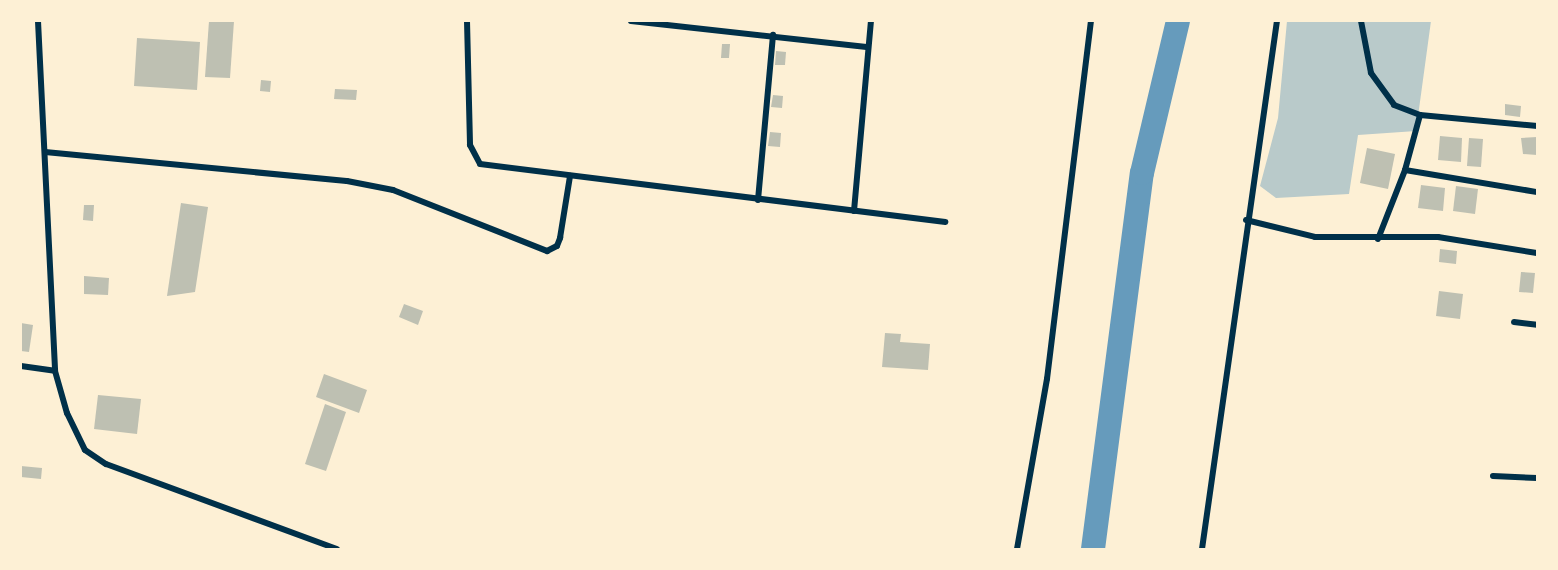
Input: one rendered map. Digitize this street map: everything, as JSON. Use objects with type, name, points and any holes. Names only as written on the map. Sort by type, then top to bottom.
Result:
[{"type":"street","points":[[38,21],[55,371],[67,413],[85,450],[106,465],[337,549]]},
{"type":"street","points":[[467,21],[473,157],[480,164],[945,222]]},
{"type":"street","points":[[631,21],[867,47]]},
{"type":"street","points":[[854,211],[871,21]]},
{"type":"street","points":[[1017,549],[1047,379],[1091,21]]},
{"type":"street","points":[[1202,549],[1246,220],[1276,21]]},
{"type":"street","points":[[1361,21],[1365,54],[1382,92],[1394,105],[1420,115],[1537,126]]},
{"type":"street","points":[[758,200],[773,35]]},
{"type":"street","points":[[1378,239],[1405,170],[1420,115]]},
{"type":"street","points":[[45,152],[393,190],[547,251],[557,246],[560,238],[570,176]]},
{"type":"street","points":[[1405,170],[1537,192]]},
{"type":"street","points":[[1246,220],[1315,237],[1378,239],[1438,237],[1537,253]]},
{"type":"street","points":[[1514,322],[1537,325]]},
{"type":"street","points":[[21,366],[55,371]]},
{"type":"street","points":[[1493,476],[1537,478]]},
{"type":"shaded area","points":[[1287,21],[1431,21],[1416,131],[1358,135],[1349,194],[1276,198],[1260,186],[1278,118]]},
{"type":"building","points":[[209,21],[234,21],[230,78],[205,77]]},
{"type":"building","points":[[137,38],[200,42],[197,90],[134,86]]},
{"type":"building","points":[[722,44],[730,44],[729,58],[721,58]]},
{"type":"building","points":[[776,51],[786,52],[785,65],[775,65]]},
{"type":"building","points":[[261,80],[271,81],[270,92],[260,91]]},
{"type":"building","points":[[335,89],[357,90],[356,100],[334,99]]},
{"type":"building","points":[[773,95],[783,96],[782,108],[771,107]]},
{"type":"building","points":[[1505,104],[1521,106],[1520,117],[1505,115]]},
{"type":"building","points":[[770,132],[781,133],[780,147],[768,146]]},
{"type":"building","points":[[1440,136],[1462,138],[1461,162],[1438,160]]},
{"type":"building","points":[[1537,137],[1537,155],[1523,154],[1521,138]]},
{"type":"building","points":[[1469,138],[1483,139],[1481,167],[1467,166]]},
{"type":"building","points":[[1367,148],[1395,154],[1388,189],[1360,183]]},
{"type":"building","points":[[1421,185],[1445,188],[1443,211],[1418,208]]},
{"type":"building","points":[[1456,186],[1478,189],[1475,214],[1453,211]]},
{"type":"building","points":[[181,203],[208,207],[195,292],[167,296]]},
{"type":"building","points":[[84,205],[94,205],[93,221],[83,220]]},
{"type":"building","points":[[1440,249],[1457,251],[1456,264],[1439,262]]},
{"type":"building","points":[[1521,272],[1535,273],[1533,293],[1519,292]]},
{"type":"building","points":[[84,276],[109,278],[108,295],[84,294]]},
{"type":"building","points":[[1439,291],[1463,294],[1460,319],[1436,316]]},
{"type":"building","points":[[404,304],[423,311],[418,325],[399,317]]},
{"type":"building","points":[[21,323],[33,325],[29,352],[21,351]]},
{"type":"building","points":[[885,333],[901,334],[900,342],[930,344],[928,370],[882,367]]},
{"type":"building","points":[[324,374],[367,390],[359,413],[316,397]]},
{"type":"building","points":[[98,395],[141,399],[137,434],[94,429]]},
{"type":"building","points":[[325,404],[346,412],[326,471],[305,464]]},
{"type":"building","points":[[21,466],[42,468],[41,479],[21,477]]},
{"type":"waterway","points":[[1093,549],[1142,173],[1178,21]]}]
